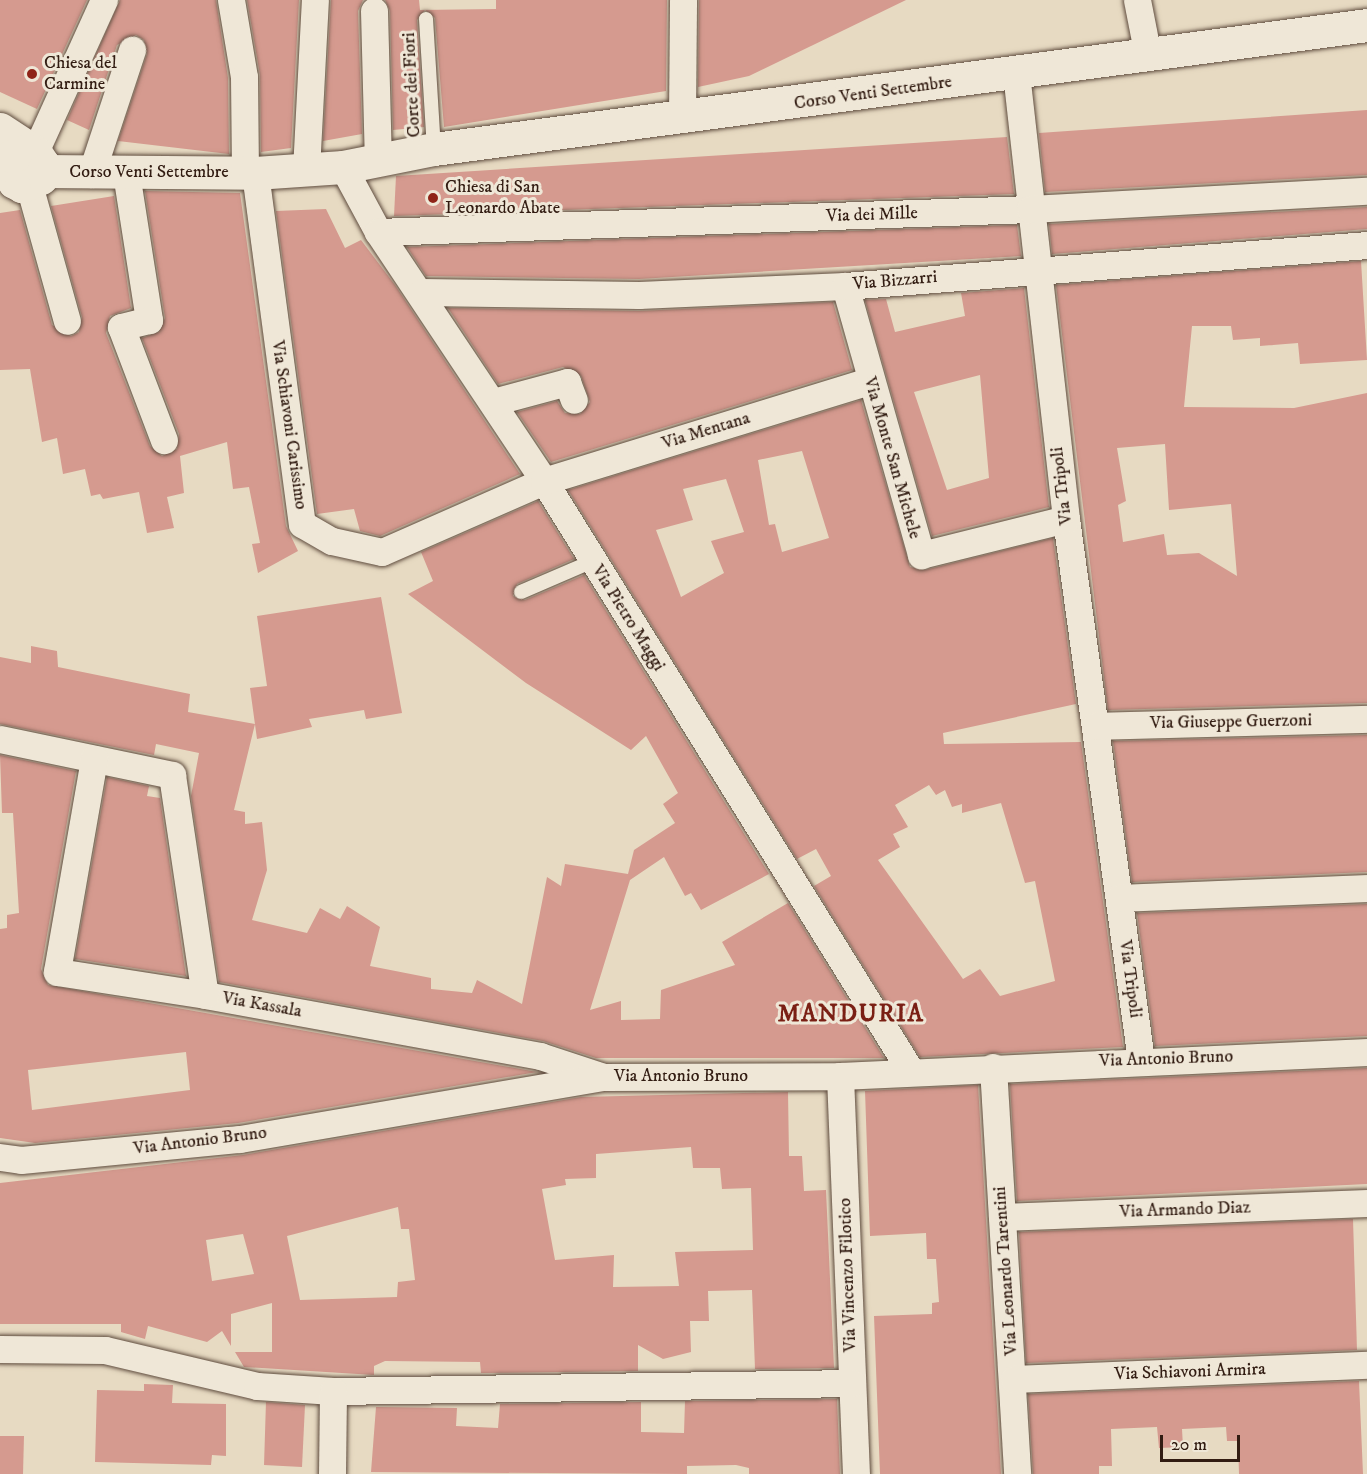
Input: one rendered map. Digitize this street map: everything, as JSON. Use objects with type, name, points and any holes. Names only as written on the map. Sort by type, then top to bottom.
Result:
[{"type":"street","points":[[26,173],[104,0]]},
{"type":"street","points":[[231,0],[244,77],[250,173]]},
{"type":"street","points":[[306,170],[315,0]]},
{"type":"street","points":[[682,0],[682,118]]},
{"type":"street","points":[[1137,0],[1148,56]]},
{"type":"street","points":[[374,11],[378,159]]},
{"type":"street","name":"Corso Venti Settembre","points":[[26,173],[250,173],[343,167],[434,149],[682,118],[1367,25]]},
{"type":"street","points":[[91,174],[132,50]]},
{"type":"street","name":"Via Tripoli","points":[[1016,73],[1036,268],[1066,519],[1141,1060]]},
{"type":"street","points":[[0,129],[26,173],[67,321]]},
{"type":"street","name":"Via Pietro Maggi","points":[[343,167],[378,232],[422,292],[544,481],[910,1070]]},
{"type":"street","points":[[126,173],[149,321],[121,327],[164,440]]},
{"type":"street","name":"Via Schiavoni Carissimo","points":[[250,173],[302,524],[332,541],[382,552],[544,481]]},
{"type":"street","name":"Via dei Mille","points":[[378,232],[1030,209],[1367,190]]},
{"type":"street","name":"Via Bizzarri","points":[[422,292],[639,295],[845,286],[1036,268],[1367,245]]},
{"type":"street","name":"Via Monte San Michele","points":[[845,286],[869,381],[921,555],[1066,519]]},
{"type":"street","name":"Via Mentana","points":[[544,481],[869,381]]},
{"type":"street","points":[[493,402],[567,382],[574,400]]},
{"type":"street","name":"Via Giuseppe Guerzoni","points":[[1095,726],[1367,719]]},
{"type":"street","name":"Via Kassala","points":[[0,739],[172,775],[206,995],[540,1056],[603,1077]]},
{"type":"street","points":[[94,759],[57,972],[206,995]]},
{"type":"street","points":[[1119,898],[1367,888]]},
{"type":"street","name":"Via Antonio Bruno","points":[[0,1157],[21,1160],[240,1139],[603,1077],[840,1076],[910,1070],[1367,1052]]},
{"type":"street","name":"Via Leonardo Tarentini","points":[[993,1068],[1014,1379],[1017,1474]]},
{"type":"street","name":"Via Vincenzo Filotico","points":[[840,1076],[856,1474]]},
{"type":"street","name":"Via Armando Diaz","points":[[1002,1216],[1367,1203]]},
{"type":"street","points":[[0,1349],[105,1350],[257,1386],[333,1391],[852,1383]]},
{"type":"street","name":"Via Schiavoni Armira","points":[[1014,1379],[1367,1365]]},
{"type":"street","points":[[332,1474],[333,1391]]},
{"type":"lane","name":"Corte dei Fiori","points":[[426,19],[434,149]]},
{"type":"lane","points":[[521,592],[593,561]]},
{"type":"building","name":"Chiesa del Carmine","points":[[0,0],[87,0],[37,109],[0,92]]},
{"type":"building","points":[[120,0],[216,0],[228,78],[229,154],[118,141],[147,54],[144,40],[136,35],[117,45],[89,130],[67,120]]},
{"type":"building","points":[[247,0],[299,0],[291,148],[261,152],[260,75]]},
{"type":"building","points":[[331,0],[363,0],[358,11],[362,134],[323,141]]},
{"type":"building","points":[[385,0],[419,0],[420,10],[496,9],[496,0],[667,0],[666,91],[444,127],[435,18],[425,10],[417,20],[424,127],[393,130],[390,11]]},
{"type":"building","points":[[699,0],[906,0],[749,76],[698,87]]},
{"type":"building","points":[[1367,110],[1367,175],[1045,192],[1039,133]]},
{"type":"building","points":[[1007,137],[1014,194],[394,216],[396,176]]},
{"type":"building","points":[[145,191],[240,193],[286,526],[298,551],[258,573],[252,544],[260,543],[249,487],[233,489],[227,442],[180,456],[184,493],[167,497],[174,528],[147,533],[139,492],[103,499],[100,494],[91,496],[85,469],[63,474],[57,438],[42,442],[30,369],[0,370],[0,213],[20,210],[52,325],[71,336],[79,332],[82,317],[51,206],[114,196],[131,308],[110,316],[106,333],[150,446],[162,456],[177,449],[179,434],[142,338],[159,332],[165,318]]},
{"type":"building","points":[[1367,207],[1367,229],[1052,254],[1049,224]]},
{"type":"building","points":[[326,209],[345,248],[361,240],[395,285],[520,474],[380,536],[360,531],[354,509],[317,514],[276,211]]},
{"type":"building","points":[[1017,225],[1021,256],[639,279],[426,276],[407,247]]},
{"type":"building","points":[[1361,261],[1367,360],[1300,364],[1298,343],[1260,346],[1260,338],[1233,340],[1231,326],[1192,326],[1184,407],[1294,408],[1367,393],[1367,703],[1108,710],[1056,285]],"holes":[[[1165,444],[1169,510],[1231,504],[1237,576],[1199,553],[1167,555],[1164,534],[1123,542],[1118,505],[1126,501],[1117,448]]]},
{"type":"building","points":[[1024,288],[1049,507],[932,536],[865,300],[886,299],[895,332],[965,316],[961,293]],"holes":[[[980,375],[989,478],[947,490],[914,392]]]},
{"type":"building","points":[[833,302],[852,370],[551,462],[517,412],[557,401],[565,413],[580,414],[590,402],[581,376],[563,367],[498,384],[448,308],[639,311]]},
{"type":"building","points":[[861,400],[910,567],[925,570],[1053,538],[1076,704],[943,733],[944,744],[1081,742],[1123,1047],[920,1057],[814,886],[831,876],[816,849],[797,859],[568,490]],"holes":[[[802,451],[829,538],[782,552],[775,524],[769,525],[758,460]],[[726,479],[744,532],[711,541],[724,573],[681,597],[656,530],[693,520],[683,489]],[[929,785],[936,795],[945,790],[952,807],[962,804],[962,813],[1001,803],[1025,883],[1035,881],[1055,981],[1000,996],[980,969],[963,979],[878,860],[900,847],[893,834],[908,827],[895,805]]]},
{"type":"building","points":[[538,501],[574,559],[517,584],[513,596],[525,600],[584,575],[769,874],[701,910],[691,893],[685,896],[664,857],[630,880],[590,1010],[621,1001],[621,1020],[660,1019],[661,990],[735,965],[722,942],[788,903],[884,1058],[596,1058],[543,1041],[219,982],[191,796],[199,753],[156,744],[154,755],[0,724],[0,657],[31,663],[31,646],[57,651],[58,667],[190,694],[188,712],[255,724],[234,810],[245,812],[245,824],[262,822],[267,870],[252,920],[307,933],[320,908],[340,919],[347,906],[380,927],[370,966],[431,978],[431,989],[472,993],[477,980],[522,1004],[547,877],[561,886],[565,864],[628,874],[634,850],[675,823],[663,804],[678,793],[646,736],[631,750],[526,683],[408,594],[433,581],[421,552]]},
{"type":"building","points":[[381,597],[402,713],[366,719],[364,710],[309,719],[312,727],[257,739],[250,688],[267,686],[257,616]]},
{"type":"building","points":[[1367,735],[1367,872],[1132,882],[1113,741]]},
{"type":"building","points":[[0,755],[76,771],[41,969],[48,985],[537,1072],[238,1123],[35,1143],[0,1138],[0,929],[7,928],[7,915],[19,913],[13,813],[2,813]],"holes":[[[186,1052],[190,1090],[32,1110],[28,1070]]]},
{"type":"building","points":[[107,777],[149,786],[147,796],[160,798],[186,976],[75,959]]},
{"type":"building","points":[[1367,904],[1367,1036],[1155,1046],[1137,913]]},
{"type":"building","points":[[1367,1068],[1367,1184],[1017,1201],[1010,1084]]},
{"type":"building","points":[[978,1085],[1001,1474],[880,1474],[874,1316],[932,1314],[932,1303],[939,1302],[936,1259],[927,1259],[926,1233],[870,1236],[865,1091]]},
{"type":"building","points":[[788,1092],[789,1156],[802,1156],[804,1191],[826,1190],[834,1368],[755,1369],[752,1290],[708,1291],[709,1321],[690,1321],[691,1352],[663,1359],[638,1345],[638,1371],[481,1373],[480,1362],[385,1361],[374,1366],[374,1375],[244,1367],[235,1352],[272,1352],[272,1303],[231,1314],[231,1346],[222,1331],[207,1342],[148,1326],[145,1339],[121,1332],[121,1324],[0,1324],[0,1183],[243,1155],[581,1097]],"holes":[[[691,1147],[693,1168],[720,1168],[722,1189],[751,1188],[753,1250],[675,1252],[679,1286],[613,1287],[614,1255],[555,1260],[542,1189],[566,1185],[565,1179],[596,1178],[596,1154]],[[398,1207],[401,1229],[409,1229],[415,1280],[398,1282],[397,1297],[300,1300],[287,1236]],[[243,1234],[254,1274],[212,1281],[206,1240]]]},
{"type":"building","points":[[1353,1219],[1357,1350],[1026,1363],[1019,1232]]},
{"type":"building","points":[[1359,1381],[1363,1474],[1239,1474],[1238,1441],[1227,1441],[1226,1427],[1182,1429],[1183,1447],[1159,1448],[1157,1427],[1111,1429],[1112,1466],[1099,1466],[1099,1474],[1033,1474],[1028,1394]]},
{"type":"building","points":[[144,1384],[173,1385],[172,1403],[226,1404],[226,1456],[212,1455],[211,1465],[95,1462],[97,1390],[144,1391]]},
{"type":"building","points":[[837,1399],[840,1474],[749,1474],[749,1468],[736,1465],[687,1466],[687,1474],[371,1472],[376,1407],[457,1408],[456,1426],[498,1428],[500,1404],[641,1402],[641,1432],[684,1433],[685,1401]]},
{"type":"building","points":[[266,1402],[305,1405],[302,1467],[264,1465]]},
{"type":"building","points":[[0,1436],[24,1436],[23,1474],[0,1474]]},
{"type":"place","name":"Chiesa del Carmine","points":[[32,74]]},
{"type":"place","name":"Chiesa di San Leonardo Abate","points":[[433,198]]},
{"type":"district","name":"MANDURIA","points":[[851,1015]]}]
